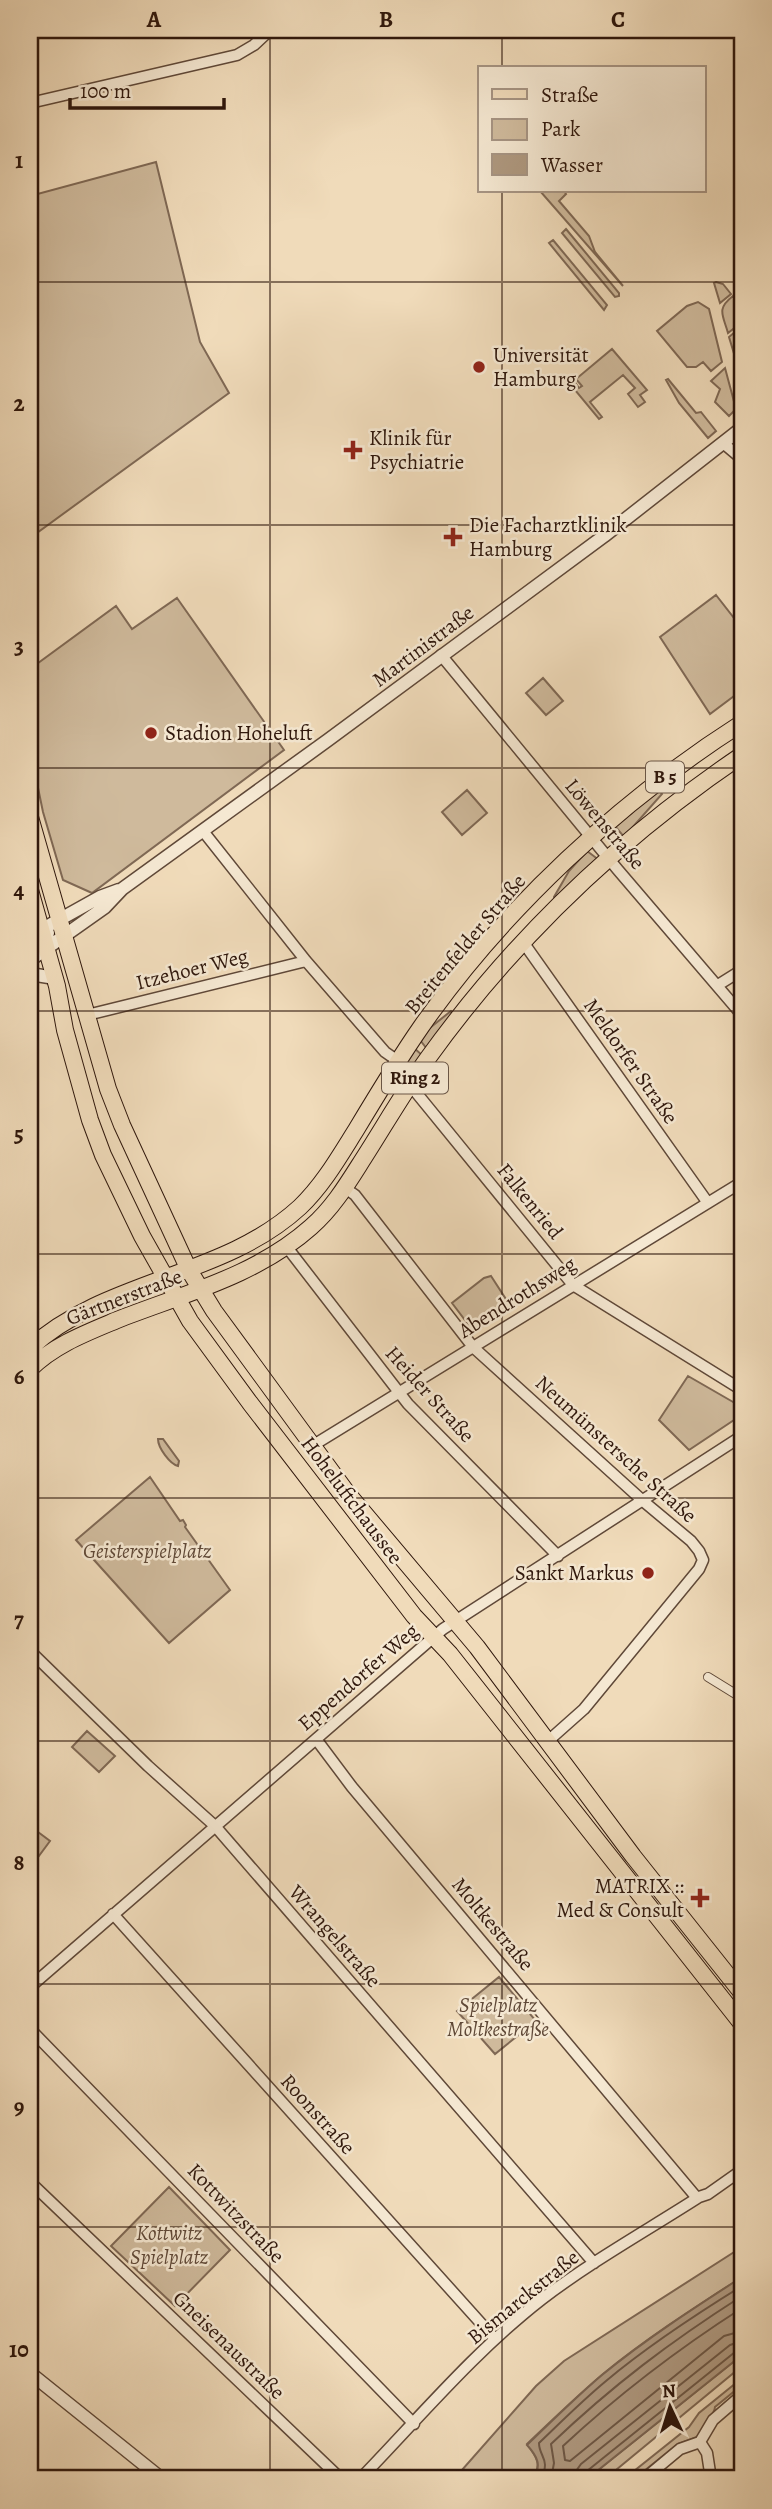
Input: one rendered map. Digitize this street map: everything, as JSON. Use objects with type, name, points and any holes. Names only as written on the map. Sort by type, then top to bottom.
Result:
[{"type":"main road","name":"Breitenfelder Straße","points":[[189,1270],[264,1234],[302,1205],[319,1187],[398,1061],[455,981],[506,921],[592,838],[683,763],[742,723]]},
{"type":"main road","name":"Breitenfelder Straße","points":[[201,1289],[245,1270],[286,1246],[313,1226],[345,1188],[410,1084],[473,1000],[523,942],[609,859],[659,816],[742,755]]},
{"type":"main road","points":[[30,817],[50,934]]},
{"type":"main road","points":[[30,890],[50,934]]},
{"type":"main road","name":"Hoheluftchaussee","points":[[50,934],[65,1030],[90,1121],[132,1218],[190,1321],[373,1563],[450,1654],[742,2024]]},
{"type":"main road","name":"Hoheluftchaussee","points":[[50,934],[87,1015],[102,1072],[122,1125],[189,1270],[218,1317],[348,1494],[455,1621],[633,1856],[742,1993]]},
{"type":"main road","name":"Gärtnerstraße","points":[[30,1348],[55,1327],[87,1308],[189,1270]]},
{"type":"main road","name":"Gärtnerstraße","points":[[30,1369],[71,1339],[201,1289]]},
{"type":"street","points":[[30,103],[237,55],[254,45],[270,30]]},
{"type":"street","name":"Martinistraße","points":[[50,934],[100,897],[122,889],[202,831],[604,536],[742,428]]},
{"type":"street","points":[[723,443],[742,459]]},
{"type":"street","name":"Löwenstraße","points":[[441,655],[609,859],[742,1014]]},
{"type":"street","points":[[202,831],[306,961],[385,1052],[398,1061]]},
{"type":"street","points":[[30,949],[50,934]]},
{"type":"street","points":[[30,960],[50,934]]},
{"type":"street","name":"Meldorfer Straße","points":[[523,942],[708,1203]]},
{"type":"street","name":"Itzehoer Weg","points":[[87,1015],[306,961]]},
{"type":"street","points":[[718,985],[742,970]]},
{"type":"street","points":[[30,974],[55,978]]},
{"type":"street","name":"Falkenried","points":[[410,1084],[573,1285],[742,1390]]},
{"type":"street","name":"Abendrothsweg","points":[[312,1446],[742,1182]]},
{"type":"street","name":"Neumünstersche Straße","points":[[345,1188],[355,1195],[473,1347],[691,1541],[703,1560],[699,1569],[584,1709],[548,1741]]},
{"type":"street","name":"Heider Straße","points":[[286,1246],[399,1394],[558,1556]]},
{"type":"street","name":"Eppendorfer Weg","points":[[30,1987],[434,1636],[742,1436]]},
{"type":"street","name":"Wrangelstraße","points":[[30,1651],[148,1766],[215,1826],[594,2263]]},
{"type":"street","points":[[708,1677],[742,1698]]},
{"type":"street","name":"Moltkestraße","points":[[316,1739],[352,1787],[698,2198]]},
{"type":"street","name":"Roonstraße","points":[[113,1914],[495,2339]]},
{"type":"street","name":"Kottwitzstraße","points":[[30,2029],[414,2424]]},
{"type":"street","name":"Bismarckstraße","points":[[360,2479],[495,2339],[542,2300],[594,2263],[708,2194],[742,2170]]},
{"type":"street","name":"Gneisenaustraße","points":[[30,2182],[341,2479]]},
{"type":"street","points":[[30,2373],[162,2479]]},
{"type":"street","points":[[643,2479],[680,2449],[700,2442],[713,2420],[742,2395]]},
{"type":"street","points":[[700,2442],[707,2453],[711,2479]]},
{"type":"green space","points":[[156,162],[200,342],[229,393],[30,538],[30,196]]},
{"type":"green space","points":[[541,192],[565,192],[566,194],[559,201],[589,236],[595,252],[623,286]]},
{"type":"green space","points":[[566,229],[619,296],[615,297],[562,233]]},
{"type":"green space","points":[[553,240],[607,305],[604,310],[549,243]]},
{"type":"green space","points":[[714,283],[723,284],[731,294],[720,303]]},
{"type":"green space","points":[[742,295],[742,322],[728,333],[723,317],[724,305],[733,296],[736,300]]},
{"type":"green space","points":[[698,302],[709,309],[722,362],[711,371],[703,362],[696,367],[687,367],[657,331],[687,306]]},
{"type":"green space","points":[[742,326],[742,380],[729,337]]},
{"type":"green space","points":[[612,349],[647,390],[640,395],[645,402],[638,407],[628,394],[635,388],[623,375],[590,402],[602,417],[599,419],[570,384],[574,381],[579,388],[582,386],[576,379]]},
{"type":"green space","points":[[725,368],[736,409],[729,416],[715,402],[720,389],[711,381]]},
{"type":"green space","points":[[668,379],[696,413],[701,412],[716,431],[708,438],[679,403],[666,380]]},
{"type":"green space","points":[[716,595],[737,622],[735,624],[742,634],[742,690],[710,714],[660,637]]},
{"type":"green space","name":"Stadion Hoheluft","points":[[177,598],[284,750],[92,893],[63,880],[43,812],[30,749],[30,669],[116,606],[132,629]]},
{"type":"green space","points":[[543,678],[563,701],[546,715],[526,693]]},
{"type":"green space","points":[[658,789],[662,794],[624,837],[614,825]]},
{"type":"green space","points":[[467,790],[487,813],[462,835],[442,812]]},
{"type":"green space","points":[[587,851],[599,860],[555,901],[554,897],[569,871]]},
{"type":"green space","points":[[451,1011],[455,1014],[427,1049],[420,1040],[426,1031]]},
{"type":"green space","points":[[413,1047],[423,1056],[407,1076],[386,1092]]},
{"type":"green space","points":[[491,1276],[511,1307],[478,1329],[471,1328],[452,1303],[484,1278]]},
{"type":"green space","points":[[688,1376],[740,1406],[740,1416],[689,1450],[659,1420]]},
{"type":"green space","points":[[158,1439],[163,1439],[179,1461],[178,1466],[165,1455]]},
{"type":"green space","name":"Geisterspielplatz","points":[[150,1477],[230,1590],[169,1643],[76,1540]]},
{"type":"green space","points":[[87,1731],[115,1756],[99,1772],[72,1747]]},
{"type":"green space","points":[[30,1826],[50,1841],[30,1868]]},
{"type":"green space","name":"Spielplatz Moltkestraße","points":[[499,1977],[536,2021],[495,2054],[457,2011]]},
{"type":"green space","name":"Kottwitz Spielplatz","points":[[169,2187],[230,2250],[175,2306],[111,2246]]},
{"type":"green space","points":[[742,2247],[742,2277],[620,2361],[527,2444],[538,2465],[532,2479],[454,2479],[536,2386],[564,2361]]},
{"type":"green space","points":[[742,2355],[742,2366],[605,2479],[587,2479]]},
{"type":"green space","points":[[742,2378],[742,2385],[715,2407],[711,2418],[697,2437],[678,2444],[634,2479],[624,2479],[689,2427],[699,2413]]},
{"type":"water","points":[[742,2277],[742,2355],[587,2479],[532,2479],[538,2465],[534,2453],[527,2445],[555,2418],[602,2375],[636,2349]]},
{"type":"place","name":"Universität Hamburg","points":[[479,367]]},
{"type":"place","name":"Klinik für Psychiatrie","points":[[353,450]]},
{"type":"place","name":"Die Facharztklinik Hamburg","points":[[453,537]]},
{"type":"place","name":"Stadion Hoheluft","points":[[151,733]]},
{"type":"place","name":"Sankt Markus","points":[[648,1573]]},
{"type":"place","name":"MATRIX :: Med & Consult","points":[[700,1898]]}]
